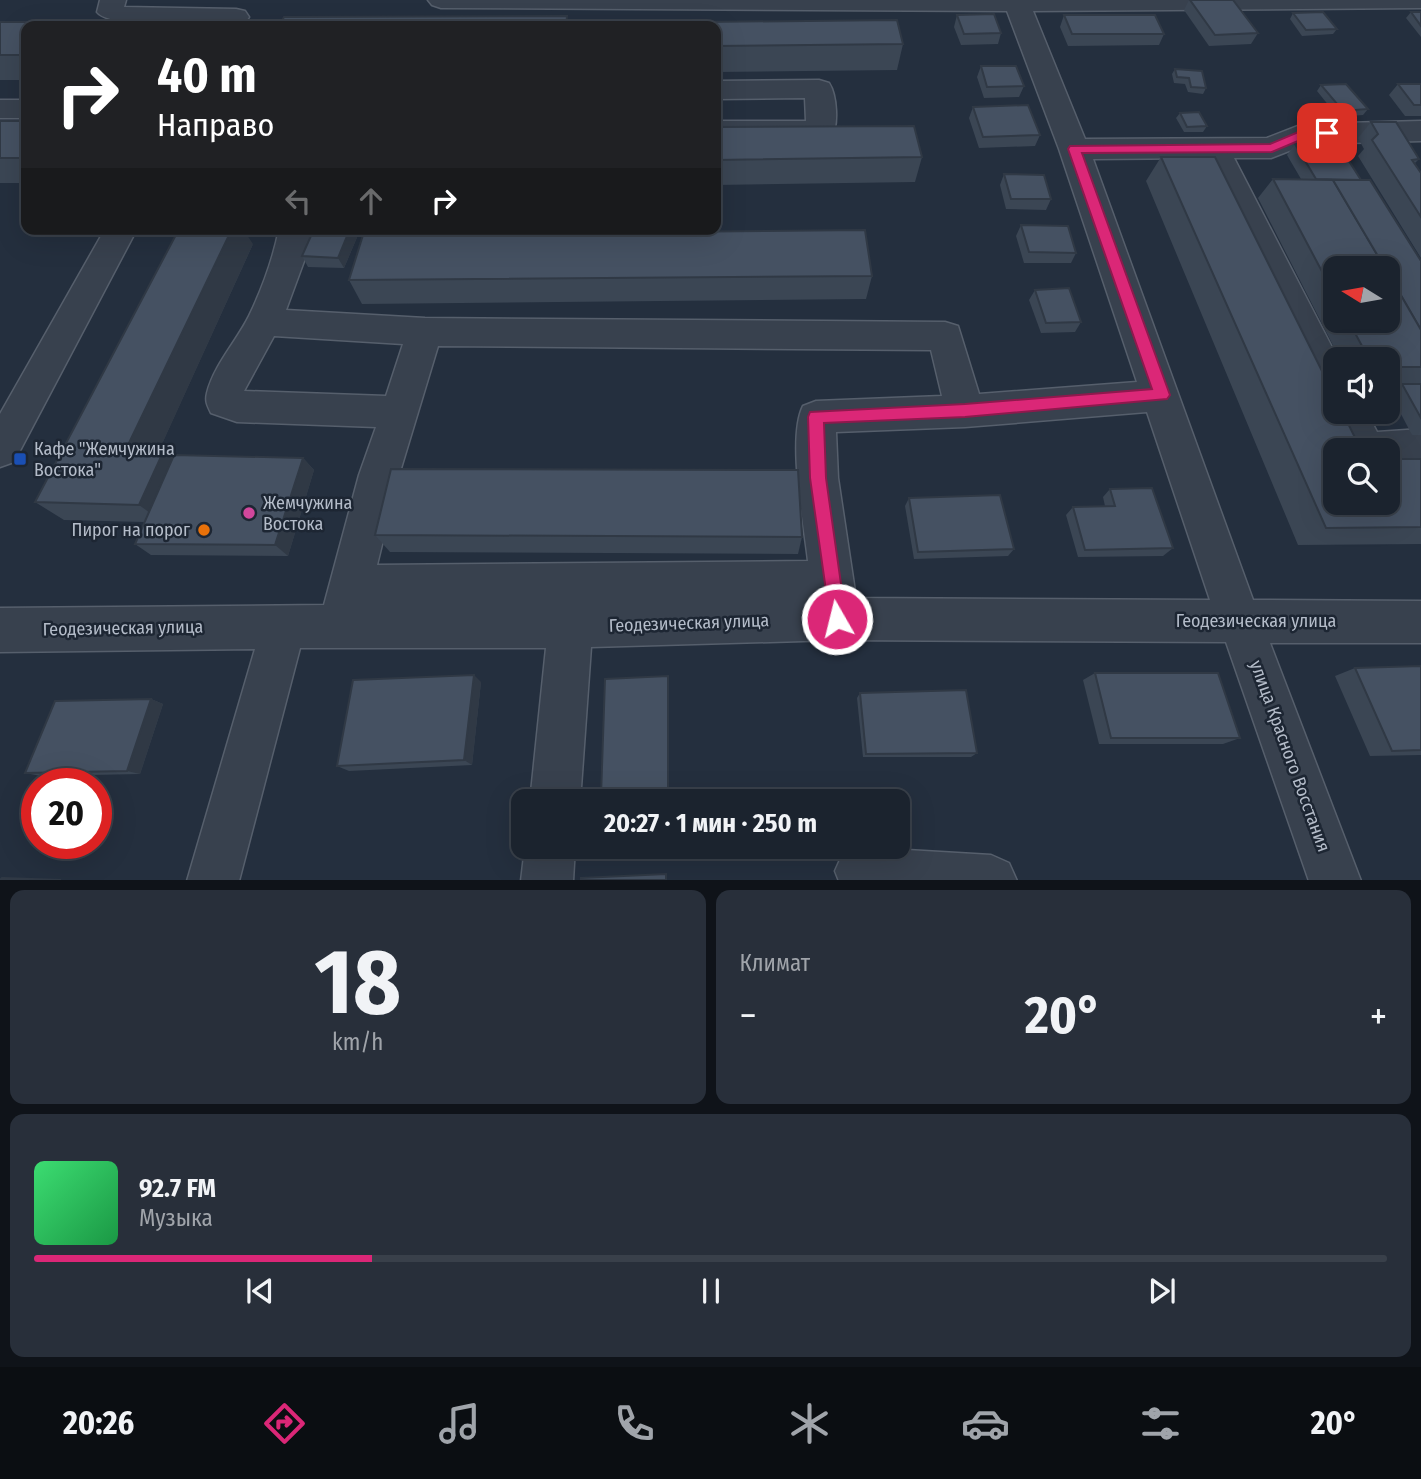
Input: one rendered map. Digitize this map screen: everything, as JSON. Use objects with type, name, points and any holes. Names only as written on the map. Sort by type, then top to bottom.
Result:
[{"type":"street","points":[[113,0],[110,12],[120,15],[238,15]]},
{"type":"street","points":[[441,0],[592,14],[874,1],[1421,0]]},
{"type":"street","name":"улица Красного Восстания","points":[[1017,1],[1074,149],[1239,621],[1263,679],[1335,880]]},
{"type":"street","points":[[721,90],[819,89],[821,131],[721,131]]},
{"type":"street","points":[[0,108],[21,109]]},
{"type":"street","points":[[1074,149],[1272,148],[1303,134],[1421,131]]},
{"type":"street","points":[[1214,148],[1323,364]]},
{"type":"street","points":[[0,450],[118,235]]},
{"type":"street","points":[[294,235],[291,253],[264,322],[240,361],[226,390],[225,402],[237,406],[400,412]]},
{"type":"street","points":[[264,322],[425,331],[945,336],[965,411]]},
{"type":"street","points":[[425,331],[379,475],[345,606],[835,600],[818,478],[816,417],[965,411],[1162,395]]},
{"type":"street","points":[[1354,424],[1366,449],[1421,446]]},
{"type":"street","points":[[379,475],[420,475]]},
{"type":"street","points":[[777,478],[818,478]]},
{"type":"street","name":"Геодезическая улица","points":[[0,630],[284,626],[345,606],[570,626],[835,600],[1239,621],[1421,622]]},
{"type":"street","points":[[213,880],[284,626]]},
{"type":"street","points":[[556,789],[570,626]]},
{"type":"street","points":[[547,880],[550,859]]},
{"type":"street","points":[[861,871],[991,880]]},
{"type":"building","points":[[1190,0],[1233,0],[1258,33],[1215,35]]},
{"type":"building","points":[[1323,12],[1337,29],[1306,30],[1293,13]]},
{"type":"building","points":[[1411,12],[1421,12],[1421,26]]},
{"type":"building","points":[[994,14],[1001,33],[964,34],[957,15]]},
{"type":"building","points":[[1064,15],[1155,15],[1164,34],[1072,34]]},
{"type":"building","points":[[567,16],[566,21],[282,21],[284,17]]},
{"type":"building","points":[[897,20],[903,44],[721,46],[721,22]]},
{"type":"building","points":[[0,22],[21,22],[21,55],[0,55]]},
{"type":"building","points":[[981,66],[1016,66],[1024,86],[987,87]]},
{"type":"building","points":[[1175,69],[1202,71],[1206,88],[1191,87],[1189,78],[1177,77]]},
{"type":"building","points":[[1346,84],[1368,109],[1343,111],[1321,85]]},
{"type":"building","points":[[1398,84],[1421,84],[1421,105],[1414,105]]},
{"type":"building","points":[[1028,105],[1040,135],[983,137],[973,107]]},
{"type":"building","points":[[1199,112],[1207,126],[1187,127],[1180,113]]},
{"type":"building","points":[[0,121],[21,121],[21,158],[0,158]]},
{"type":"building","points":[[1371,122],[1396,122],[1419,159],[1412,160],[1421,173],[1421,217],[1372,140],[1378,134]]},
{"type":"building","points":[[914,126],[922,157],[721,160],[721,127]]},
{"type":"building","points":[[1295,144],[1338,144],[1361,180],[1316,179]]},
{"type":"building","points":[[1161,157],[1215,157],[1323,373],[1323,424],[1348,424],[1355,438],[1323,438],[1323,515],[1400,515],[1400,459],[1421,459],[1421,527],[1326,528]]},
{"type":"building","points":[[1004,174],[1044,175],[1051,199],[1011,199]]},
{"type":"building","points":[[1273,179],[1333,180],[1378,256],[1323,256],[1323,273]]},
{"type":"building","points":[[1333,180],[1370,180],[1421,261],[1421,330],[1400,294],[1400,256],[1378,256]]},
{"type":"building","points":[[1021,225],[1068,226],[1076,253],[1029,252]]},
{"type":"building","points":[[865,230],[872,276],[349,280],[363,235],[721,235],[721,231]]},
{"type":"building","points":[[176,235],[229,235],[127,447],[165,448],[139,505],[35,502]]},
{"type":"building","points":[[311,235],[348,235],[338,258],[302,256]]},
{"type":"building","points":[[1069,288],[1081,322],[1046,323],[1035,290]]},
{"type":"building","points":[[1400,294],[1421,330],[1421,367],[1400,367],[1400,347],[1363,347],[1355,333],[1400,333]]},
{"type":"building","points":[[1402,384],[1421,384],[1421,418]]},
{"type":"building","points":[[174,455],[303,458],[275,545],[135,544]]},
{"type":"building","points":[[391,469],[798,470],[802,537],[375,535]]},
{"type":"building","points":[[1152,488],[1173,548],[1085,550],[1073,507],[1115,506],[1110,489]]},
{"type":"building","points":[[1000,495],[1014,549],[918,552],[909,498]]},
{"type":"building","points":[[1421,666],[1421,750],[1392,751],[1355,668]]},
{"type":"building","points":[[1095,673],[1218,673],[1240,738],[1111,738]]},
{"type":"building","points":[[474,675],[464,760],[337,766],[353,680]]},
{"type":"building","points":[[668,676],[668,789],[601,789],[605,679]]},
{"type":"building","points":[[966,690],[977,753],[866,754],[860,693]]},
{"type":"building","points":[[151,699],[127,771],[112,771],[112,768],[27,768],[55,701]]},
{"type":"building","points":[[666,874],[666,880],[581,880],[581,878]]},
{"type":"building","points":[[2,878],[61,880],[0,880]]},
{"type":"place","name":"Кафе \"Жемчужина Востока\"","points":[[20,459]]},
{"type":"place","name":"Жемчужина Востока","points":[[249,513]]},
{"type":"place","name":"Пирог на порог","points":[[204,530]]},
{"type":"route","points":[[837,619],[818,478],[816,417],[965,411],[1162,395],[1074,149],[1272,148],[1303,134],[1327,133]]}]
